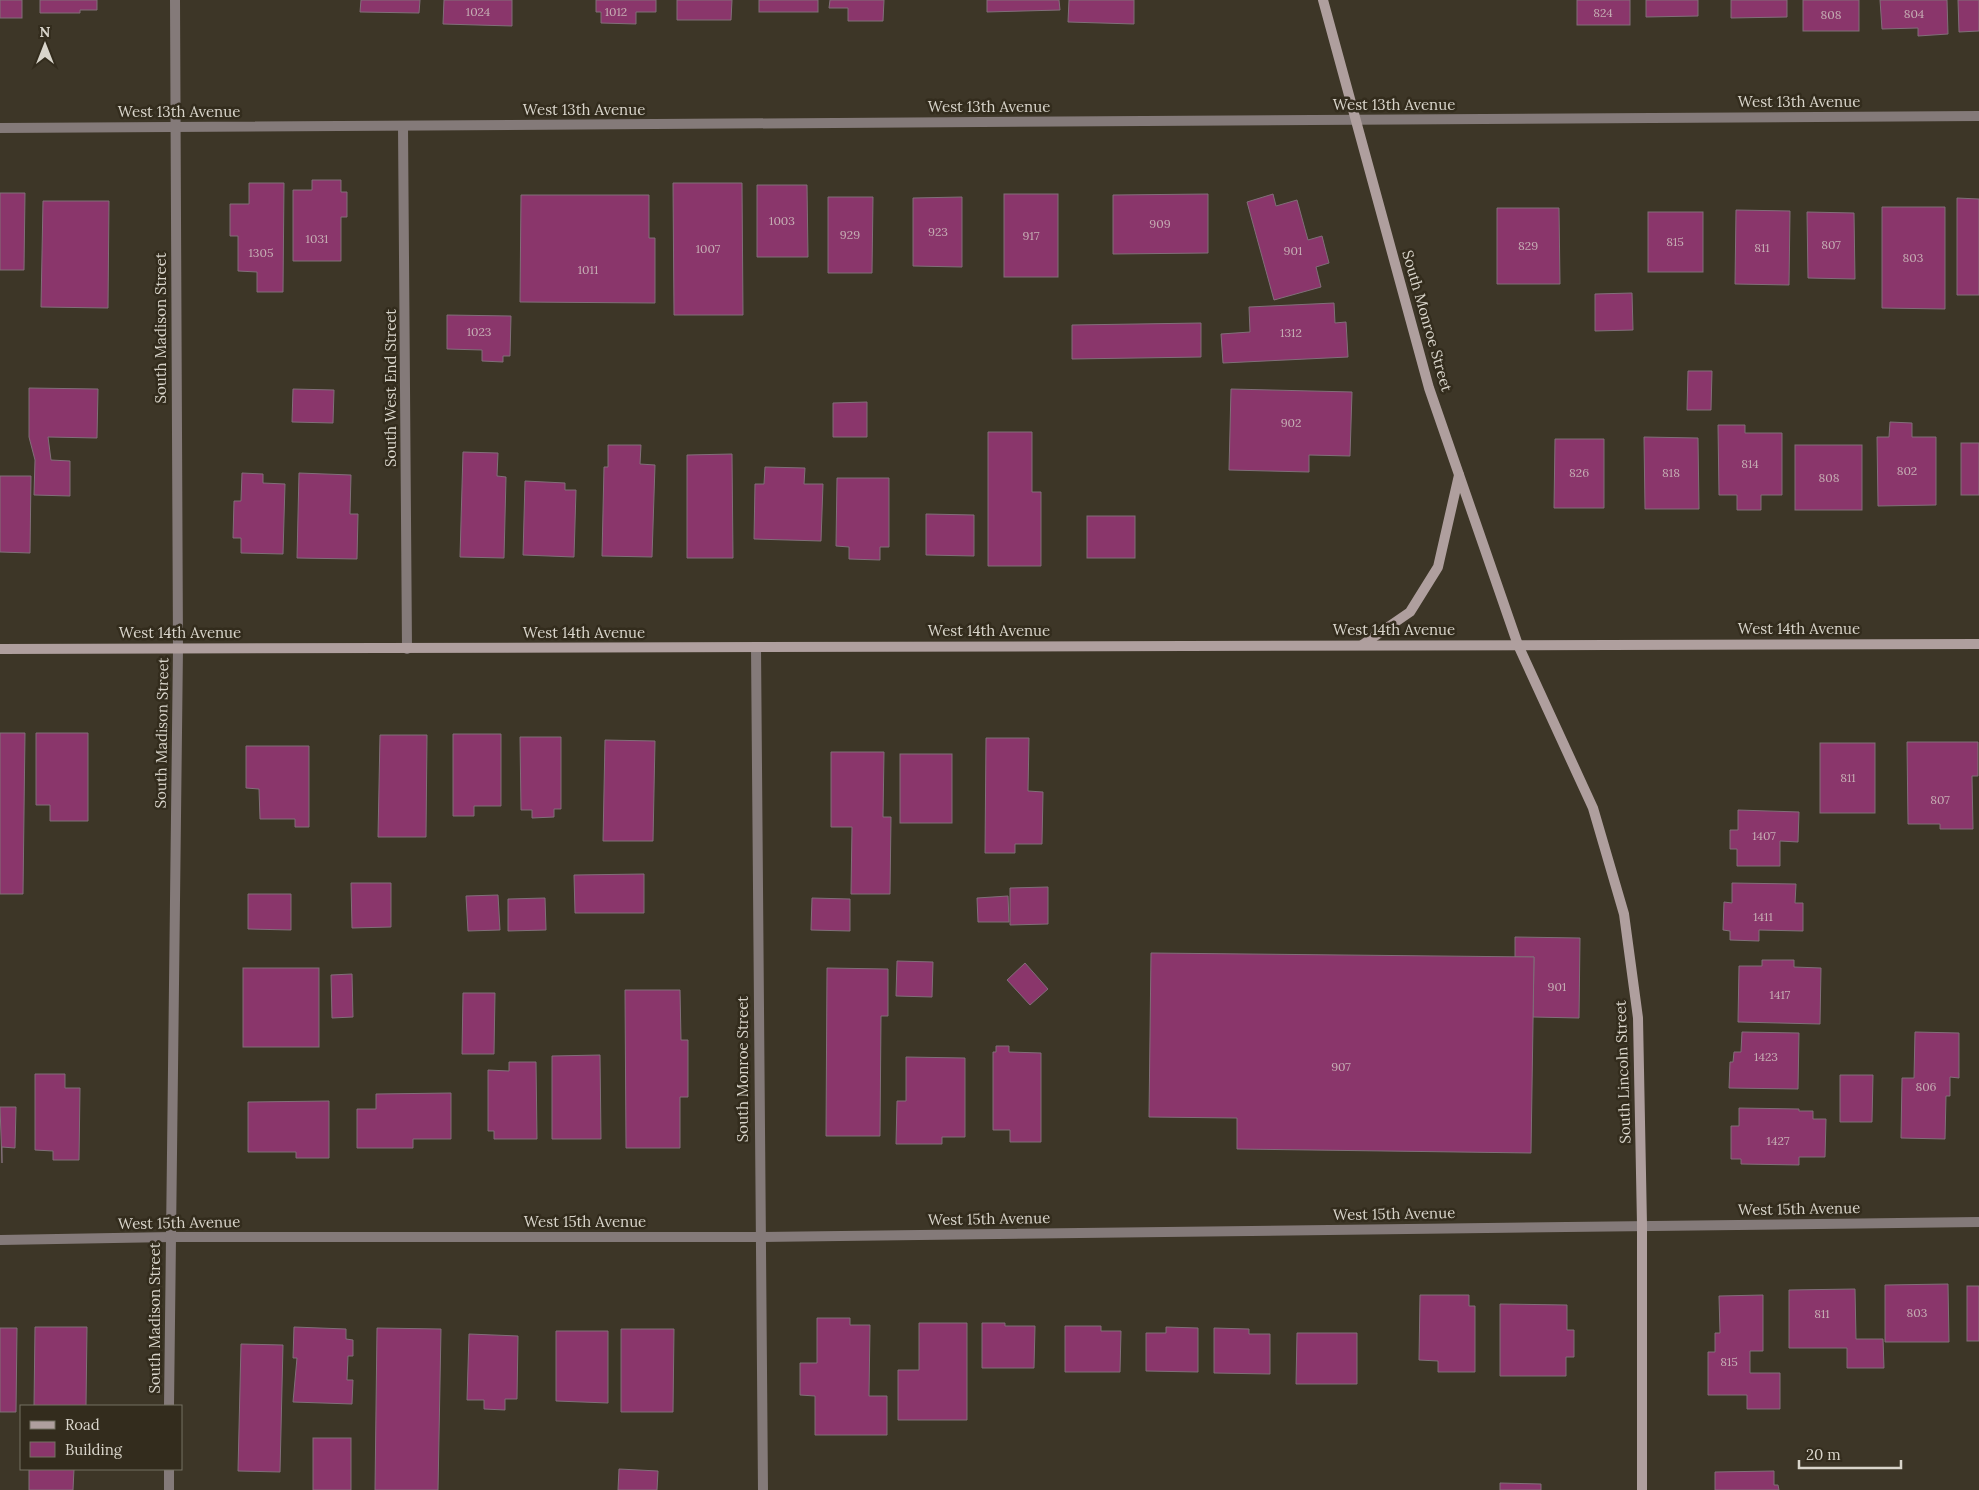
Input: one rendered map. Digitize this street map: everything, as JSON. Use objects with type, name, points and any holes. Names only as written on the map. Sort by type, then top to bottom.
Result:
[{"type":"street","name":"South Madison Street","points":[[169,1405],[178,648],[176,0]]},
{"type":"street","name":"South Monroe Street","points":[[1323,0],[1430,388],[1518,645]]},
{"type":"street","name":"West 13th Avenue","points":[[0,128],[1979,116]]},
{"type":"street","name":"South West End Street","points":[[403,126],[407,649]]},
{"type":"street","points":[[1362,645],[1410,612],[1438,568],[1459,474]]},
{"type":"street","name":"West 14th Avenue","points":[[0,649],[1979,644]]},
{"type":"street","name":"South Lincoln Street","points":[[1518,645],[1593,808],[1624,914],[1638,1018],[1642,1226],[1642,1490]]},
{"type":"street","name":"South Monroe Street","points":[[756,647],[759,1238],[763,1490]]},
{"type":"street","name":"West 15th Avenue","points":[[0,1240],[171,1237],[759,1238],[1979,1222]]},
{"type":"street","points":[[169,1470],[169,1490]]},
{"type":"building","points":[[0,0],[22,0],[22,18],[0,18]]},
{"type":"building","points":[[40,0],[97,0],[97,10],[80,10],[80,13],[40,13]]},
{"type":"building","points":[[361,0],[420,0],[419,13],[360,12]]},
{"type":"building","points":[[444,0],[512,0],[512,26],[443,24]]},
{"type":"building","points":[[596,0],[656,0],[656,12],[636,12],[636,24],[601,23],[601,12],[596,12]]},
{"type":"building","points":[[677,0],[732,0],[731,20],[677,20]]},
{"type":"building","points":[[759,0],[818,0],[818,12],[759,12]]},
{"type":"building","points":[[830,0],[884,0],[883,21],[848,21],[848,8],[829,8]]},
{"type":"building","points":[[987,0],[1059,0],[1060,10],[987,12]]},
{"type":"building","points":[[1069,0],[1134,0],[1134,24],[1068,22]]},
{"type":"building","points":[[1577,0],[1630,0],[1630,25],[1577,25]]},
{"type":"building","points":[[1646,0],[1698,0],[1698,16],[1646,17]]},
{"type":"building","points":[[1731,0],[1787,0],[1787,17],[1731,18]]},
{"type":"building","points":[[1803,0],[1859,0],[1859,31],[1803,31]]},
{"type":"building","points":[[1880,0],[1947,0],[1948,34],[1918,36],[1918,28],[1882,29]]},
{"type":"building","points":[[1958,0],[1979,0],[1979,31],[1959,32]]},
{"type":"building","points":[[312,180],[341,180],[341,192],[347,192],[347,217],[341,217],[341,261],[293,261],[293,190],[312,190]]},
{"type":"building","points":[[249,183],[284,183],[283,292],[257,292],[257,272],[238,271],[238,236],[230,236],[230,204],[249,204]]},
{"type":"building","points":[[673,183],[742,183],[743,315],[674,315]]},
{"type":"building","points":[[757,185],[807,185],[808,257],[757,257]]},
{"type":"building","points":[[0,193],[25,193],[24,270],[0,270]]},
{"type":"building","points":[[1004,194],[1058,194],[1058,277],[1004,277]]},
{"type":"building","points":[[1208,194],[1208,253],[1113,254],[1113,195]]},
{"type":"building","points":[[1273,194],[1276,206],[1297,200],[1308,240],[1322,236],[1329,263],[1316,267],[1321,287],[1274,300],[1247,202]]},
{"type":"building","points":[[521,195],[649,195],[649,238],[655,238],[655,303],[520,302]]},
{"type":"building","points":[[828,197],[873,197],[872,273],[828,273]]},
{"type":"building","points":[[962,197],[962,267],[913,266],[913,198]]},
{"type":"building","points":[[1957,198],[1979,199],[1979,295],[1957,295]]},
{"type":"building","points":[[43,201],[109,201],[108,308],[41,307]]},
{"type":"building","points":[[1882,207],[1945,207],[1945,309],[1882,308]]},
{"type":"building","points":[[1497,208],[1559,208],[1560,284],[1497,284]]},
{"type":"building","points":[[1736,210],[1790,211],[1789,285],[1735,284]]},
{"type":"building","points":[[1648,212],[1703,212],[1703,272],[1648,272]]},
{"type":"building","points":[[1807,212],[1854,213],[1855,279],[1808,278]]},
{"type":"building","points":[[1632,293],[1633,330],[1595,331],[1595,294]]},
{"type":"building","points":[[1334,303],[1335,323],[1346,322],[1348,357],[1223,363],[1221,334],[1250,332],[1249,307]]},
{"type":"building","points":[[447,315],[511,316],[510,356],[503,356],[503,362],[482,361],[482,350],[447,349]]},
{"type":"building","points":[[1201,323],[1201,357],[1072,359],[1072,325]]},
{"type":"building","points":[[1688,371],[1712,371],[1711,410],[1687,410]]},
{"type":"building","points":[[29,388],[98,389],[97,438],[48,437],[51,460],[70,461],[70,496],[34,495],[35,460],[29,437]]},
{"type":"building","points":[[293,389],[334,390],[333,423],[292,422]]},
{"type":"building","points":[[1231,389],[1352,392],[1350,456],[1309,455],[1309,472],[1229,470]]},
{"type":"building","points":[[867,402],[867,437],[833,437],[833,403]]},
{"type":"building","points":[[1890,422],[1912,423],[1912,437],[1936,437],[1936,505],[1878,506],[1877,437],[1889,437]]},
{"type":"building","points":[[1718,425],[1745,425],[1745,433],[1782,433],[1782,495],[1761,495],[1761,510],[1737,510],[1737,495],[1719,495]]},
{"type":"building","points":[[988,432],[1032,432],[1032,492],[1041,492],[1041,566],[988,566]]},
{"type":"building","points":[[1644,437],[1698,438],[1699,509],[1645,509]]},
{"type":"building","points":[[1555,439],[1604,439],[1604,508],[1554,508]]},
{"type":"building","points":[[1961,443],[1979,443],[1979,495],[1961,495]]},
{"type":"building","points":[[608,445],[641,445],[640,464],[655,465],[652,557],[602,556],[604,467],[608,467]]},
{"type":"building","points":[[1795,445],[1862,445],[1862,510],[1795,510]]},
{"type":"building","points":[[463,452],[498,453],[497,476],[506,477],[504,558],[460,557]]},
{"type":"building","points":[[732,454],[733,558],[687,558],[687,455]]},
{"type":"building","points":[[765,467],[805,468],[804,484],[823,484],[821,541],[754,539],[755,484],[764,484]]},
{"type":"building","points":[[242,473],[263,474],[263,483],[285,484],[283,554],[241,553],[241,538],[233,538],[234,501],[241,501]]},
{"type":"building","points":[[299,473],[351,475],[350,514],[358,514],[357,559],[297,558]]},
{"type":"building","points":[[0,476],[31,476],[30,553],[0,552]]},
{"type":"building","points":[[837,478],[889,478],[889,547],[880,547],[880,560],[849,559],[849,547],[836,546]]},
{"type":"building","points":[[525,481],[565,483],[565,490],[576,490],[574,557],[523,555]]},
{"type":"building","points":[[926,514],[974,515],[974,556],[926,555]]},
{"type":"building","points":[[1087,516],[1135,516],[1135,558],[1087,558]]},
{"type":"building","points":[[0,733],[25,733],[23,894],[0,894]]},
{"type":"building","points":[[36,733],[88,733],[88,821],[50,821],[50,805],[36,805]]},
{"type":"building","points":[[453,734],[501,734],[501,806],[474,806],[474,816],[453,816]]},
{"type":"building","points":[[380,735],[427,735],[426,837],[378,837]]},
{"type":"building","points":[[520,737],[561,737],[561,809],[554,809],[554,817],[532,818],[532,810],[521,810]]},
{"type":"building","points":[[986,738],[1029,738],[1028,791],[1043,792],[1042,844],[1015,844],[1015,853],[985,853]]},
{"type":"building","points":[[605,740],[655,741],[653,841],[603,841]]},
{"type":"building","points":[[1907,742],[1978,742],[1978,776],[1972,776],[1973,829],[1940,829],[1940,824],[1908,824]]},
{"type":"building","points":[[1820,743],[1875,743],[1875,813],[1820,813]]},
{"type":"building","points":[[246,746],[309,746],[309,827],[295,827],[295,819],[260,819],[259,789],[246,788]]},
{"type":"building","points":[[831,752],[884,752],[883,817],[891,817],[890,894],[851,894],[852,827],[831,827]]},
{"type":"building","points":[[900,754],[952,754],[952,823],[900,823]]},
{"type":"building","points":[[1738,810],[1799,812],[1798,842],[1780,841],[1780,866],[1737,866],[1737,849],[1730,849],[1730,830],[1738,830]]},
{"type":"building","points":[[644,874],[644,913],[575,913],[574,875]]},
{"type":"building","points":[[351,883],[391,883],[391,927],[352,928]]},
{"type":"building","points":[[1732,883],[1796,884],[1795,903],[1803,903],[1803,931],[1759,930],[1759,941],[1730,940],[1730,931],[1723,930],[1724,902],[1732,903]]},
{"type":"building","points":[[1048,887],[1048,924],[1010,925],[1010,888]]},
{"type":"building","points":[[248,894],[291,894],[291,930],[248,929]]},
{"type":"building","points":[[498,895],[500,930],[468,931],[466,896]]},
{"type":"building","points":[[1008,896],[1009,922],[978,922],[977,898]]},
{"type":"building","points":[[545,898],[546,930],[508,931],[508,899]]},
{"type":"building","points":[[812,898],[850,899],[850,931],[811,930]]},
{"type":"building","points":[[1515,937],[1580,938],[1579,1018],[1533,1017],[1534,957],[1515,957]]},
{"type":"building","points":[[1151,953],[1534,957],[1531,1153],[1237,1149],[1237,1118],[1149,1117]]},
{"type":"building","points":[[1762,960],[1794,960],[1794,967],[1821,968],[1820,1024],[1738,1022],[1739,966],[1762,966]]},
{"type":"building","points":[[897,961],[933,962],[932,997],[896,996]]},
{"type":"building","points":[[1025,963],[1048,989],[1030,1005],[1007,980]]},
{"type":"building","points":[[243,968],[319,968],[319,1047],[243,1047]]},
{"type":"building","points":[[827,968],[888,969],[888,1016],[881,1016],[880,1136],[826,1136]]},
{"type":"building","points":[[352,974],[353,1017],[332,1018],[331,975]]},
{"type":"building","points":[[625,990],[680,990],[681,1040],[688,1040],[688,1097],[680,1097],[680,1148],[626,1148]]},
{"type":"building","points":[[463,993],[495,993],[494,1054],[462,1054]]},
{"type":"building","points":[[1742,1032],[1799,1033],[1798,1089],[1729,1088],[1730,1062],[1733,1062],[1734,1052],[1741,1052]]},
{"type":"building","points":[[1915,1032],[1959,1033],[1959,1078],[1950,1077],[1950,1096],[1946,1096],[1945,1139],[1901,1138],[1902,1078],[1914,1078]]},
{"type":"building","points":[[996,1046],[1009,1046],[1009,1052],[1041,1053],[1041,1142],[1010,1142],[1010,1130],[993,1130],[993,1052],[996,1052]]},
{"type":"building","points":[[600,1055],[601,1139],[552,1139],[552,1056]]},
{"type":"building","points":[[906,1057],[965,1058],[965,1137],[942,1137],[942,1144],[896,1144],[897,1101],[906,1101]]},
{"type":"building","points":[[509,1062],[536,1062],[537,1139],[494,1139],[494,1131],[488,1131],[488,1070],[509,1071]]},
{"type":"building","points":[[35,1074],[65,1074],[65,1088],[80,1088],[79,1160],[53,1160],[53,1151],[35,1150]]},
{"type":"building","points":[[1840,1075],[1873,1075],[1872,1122],[1840,1122]]},
{"type":"building","points":[[451,1093],[451,1139],[413,1139],[413,1148],[357,1148],[357,1109],[376,1109],[376,1094]]},
{"type":"building","points":[[329,1101],[329,1158],[296,1158],[296,1152],[248,1152],[248,1102]]},
{"type":"building","points":[[0,1107],[16,1107],[15,1148],[2,1147],[2,1163]]},
{"type":"building","points":[[1739,1108],[1813,1111],[1813,1119],[1826,1119],[1825,1157],[1799,1157],[1799,1165],[1741,1164],[1741,1159],[1731,1159],[1731,1126],[1739,1126]]},
{"type":"building","points":[[1948,1284],[1949,1342],[1885,1342],[1885,1285]]},
{"type":"building","points":[[1967,1286],[1979,1286],[1979,1341],[1967,1341]]},
{"type":"building","points":[[1855,1289],[1856,1339],[1883,1339],[1884,1368],[1847,1368],[1847,1348],[1789,1348],[1789,1290]]},
{"type":"building","points":[[1420,1295],[1469,1295],[1469,1306],[1475,1306],[1475,1372],[1438,1372],[1438,1361],[1419,1360]]},
{"type":"building","points":[[1763,1295],[1763,1351],[1750,1351],[1750,1373],[1780,1373],[1780,1409],[1747,1409],[1747,1395],[1708,1395],[1708,1352],[1715,1352],[1715,1333],[1720,1333],[1719,1296]]},
{"type":"building","points":[[1500,1304],[1567,1305],[1567,1330],[1574,1330],[1574,1357],[1566,1357],[1566,1376],[1500,1376]]},
{"type":"building","points":[[817,1318],[850,1318],[850,1325],[870,1325],[869,1396],[887,1396],[887,1435],[815,1435],[815,1396],[800,1395],[800,1363],[817,1363]]},
{"type":"building","points":[[919,1323],[967,1323],[967,1420],[898,1420],[898,1370],[919,1370]]},
{"type":"building","points":[[982,1323],[1005,1323],[1005,1326],[1035,1326],[1034,1368],[982,1368]]},
{"type":"building","points":[[1065,1326],[1101,1326],[1101,1331],[1121,1331],[1120,1372],[1065,1372]]},
{"type":"building","points":[[35,1327],[87,1327],[86,1405],[34,1405]]},
{"type":"building","points":[[294,1327],[346,1329],[346,1339],[353,1340],[353,1356],[348,1356],[347,1380],[353,1380],[352,1404],[293,1402],[297,1358],[293,1358]]},
{"type":"building","points":[[1166,1327],[1198,1328],[1198,1372],[1146,1371],[1146,1333],[1166,1333]]},
{"type":"building","points":[[0,1328],[17,1328],[16,1412],[0,1412]]},
{"type":"building","points":[[377,1328],[441,1329],[438,1490],[375,1490]]},
{"type":"building","points":[[1214,1328],[1249,1329],[1249,1334],[1270,1334],[1270,1374],[1214,1373]]},
{"type":"building","points":[[621,1329],[674,1329],[673,1412],[621,1412]]},
{"type":"building","points":[[556,1331],[608,1331],[608,1403],[556,1401]]},
{"type":"building","points":[[1297,1333],[1357,1333],[1357,1384],[1296,1384]]},
{"type":"building","points":[[469,1334],[518,1336],[517,1399],[505,1399],[505,1410],[484,1409],[484,1400],[467,1400]]},
{"type":"building","points":[[241,1344],[283,1345],[280,1472],[238,1471]]},
{"type":"building","points":[[313,1438],[351,1438],[351,1490],[313,1490]]},
{"type":"building","points":[[619,1469],[658,1471],[657,1490],[618,1490]]},
{"type":"building","points":[[29,1470],[74,1470],[73,1490],[29,1490]]},
{"type":"building","points":[[1774,1471],[1774,1485],[1778,1485],[1779,1490],[1715,1490],[1715,1472]]},
{"type":"building","points":[[1500,1483],[1541,1484],[1541,1490],[1500,1490]]}]
